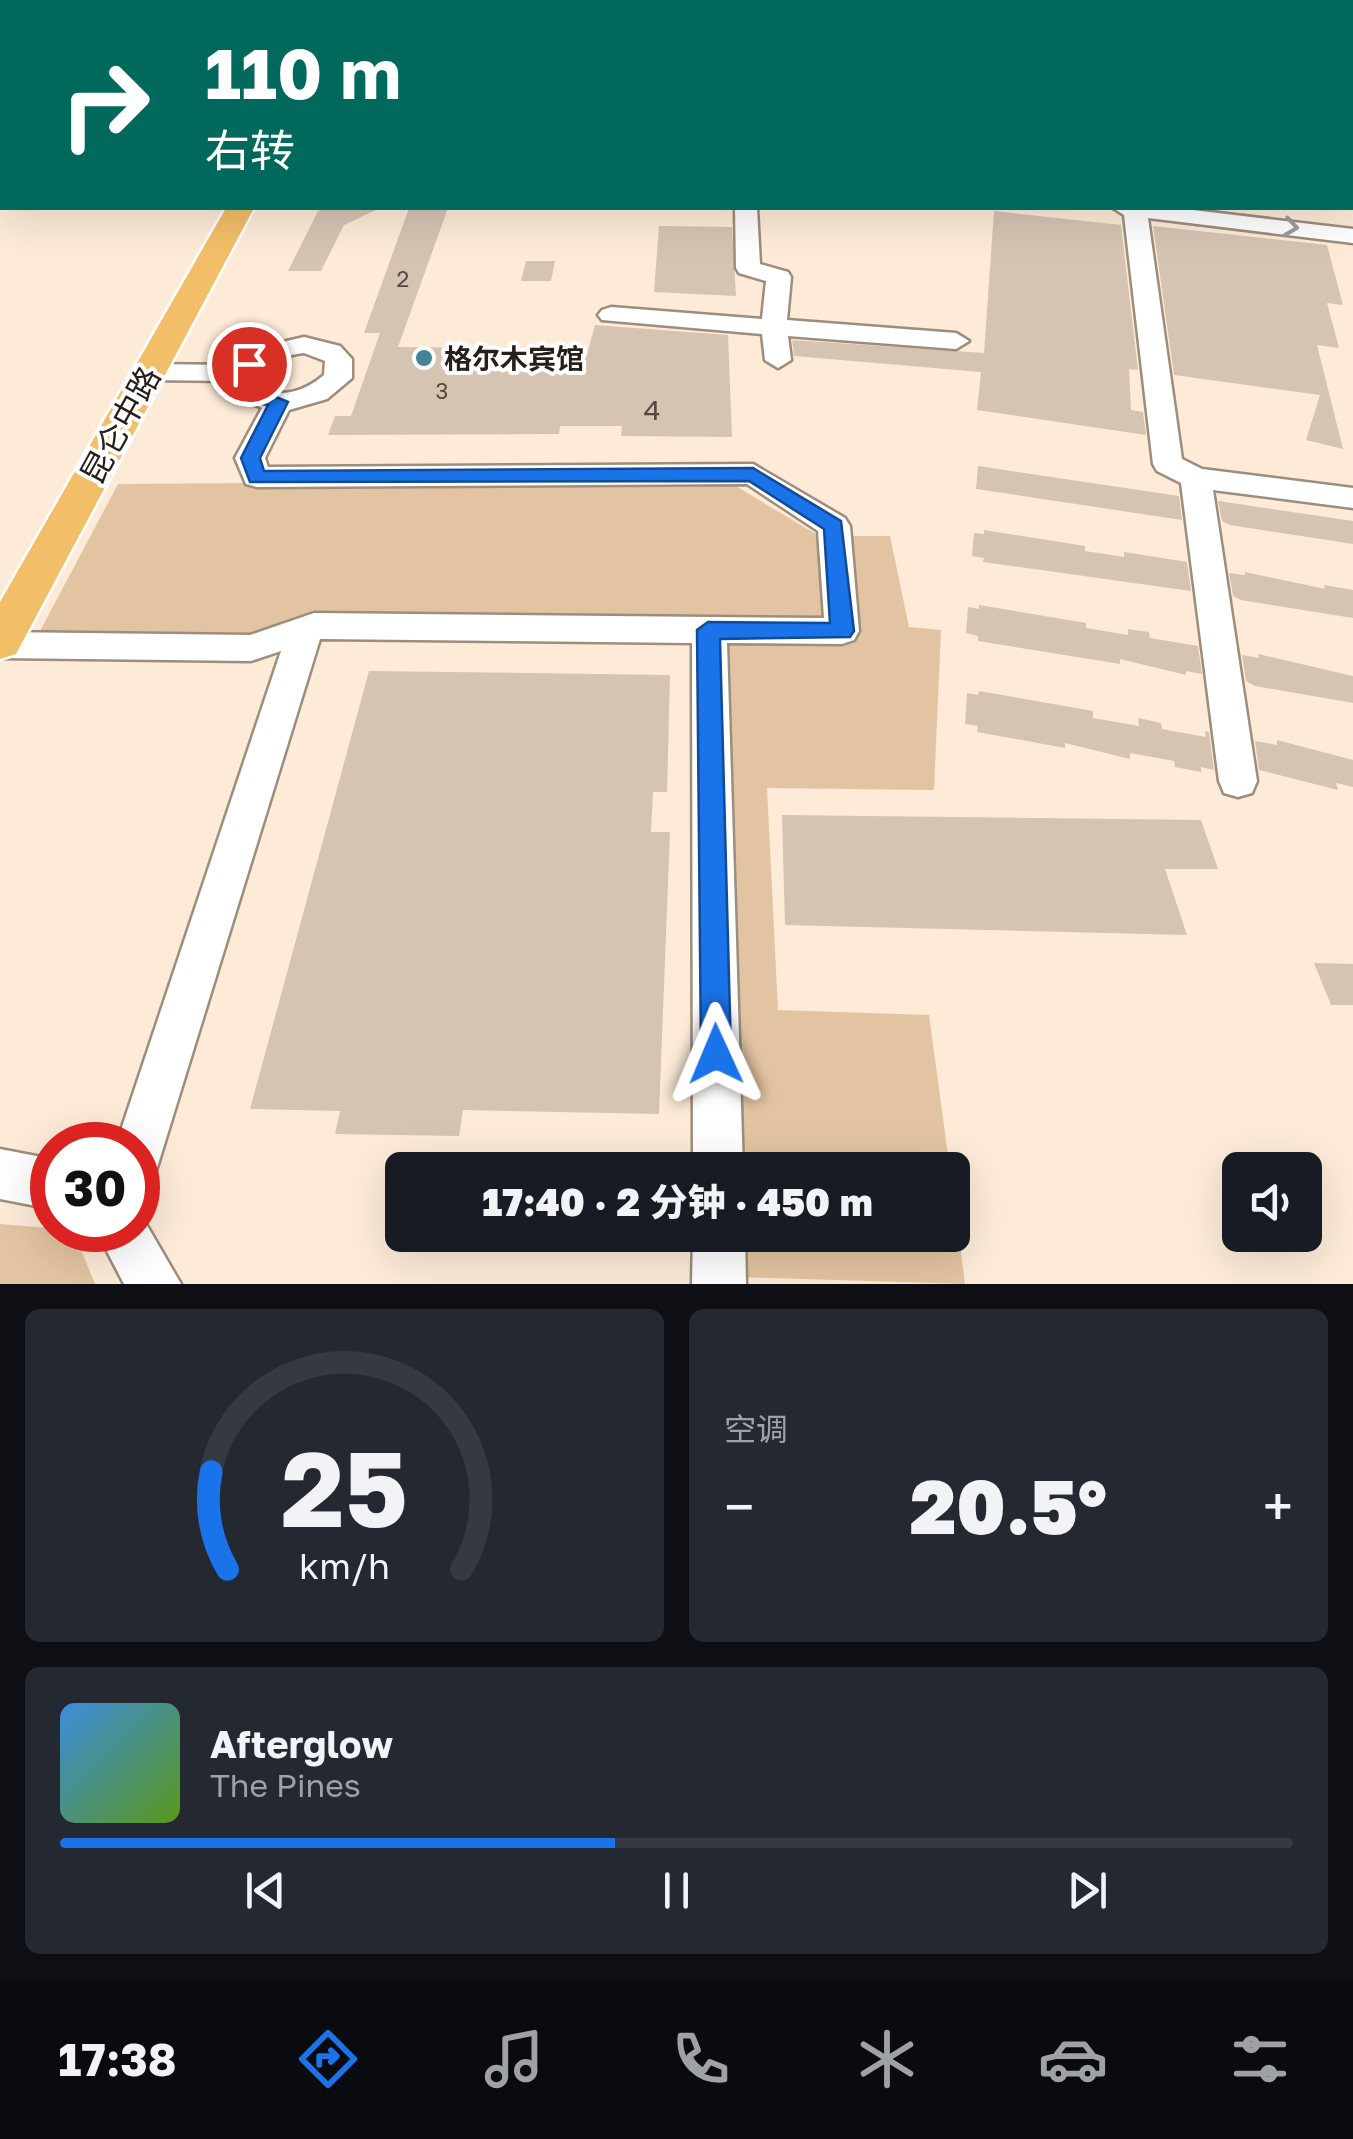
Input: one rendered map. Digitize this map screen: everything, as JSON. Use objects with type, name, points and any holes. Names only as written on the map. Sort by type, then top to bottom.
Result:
[{"type":"main road","name":"昆仑中路","points":[[0,644],[239,210]]},
{"type":"street","points":[[746,210],[748,268],[779,276],[774,325],[778,360]]},
{"type":"street","points":[[1134,210],[1168,464],[1196,478],[1353,498]]},
{"type":"street","points":[[1197,211],[1353,236]]},
{"type":"street","points":[[611,314],[956,341]]},
{"type":"street","points":[[149,372],[243,372],[260,356],[288,346],[319,347],[339,359],[338,378],[328,388],[297,401],[252,396],[244,390],[243,372]]},
{"type":"street","points":[[0,644],[251,648],[314,626],[842,631],[834,526],[753,474],[256,477],[250,458],[279,402]]},
{"type":"street","points":[[1196,478],[1238,780]]},
{"type":"street","points":[[148,1122],[306,629]]},
{"type":"street","points":[[708,630],[718,1152]]},
{"type":"street","points":[[0,1174],[30,1180]]},
{"type":"street","points":[[135,1252],[154,1284]]},
{"type":"street","points":[[719,1252],[720,1284]]},
{"type":"shaded area","points":[[726,480],[819,536],[890,536],[909,627],[941,630],[934,790],[767,788],[778,1010],[929,1015],[948,1152],[734,1152],[719,619],[292,620],[252,634],[39,633],[118,484]]},
{"type":"shaded area","points":[[0,1224],[30,1226],[30,1252],[82,1252],[95,1284],[0,1284]]},
{"type":"shaded area","points":[[738,1252],[961,1252],[965,1284],[739,1277]]},
{"type":"building","points":[[376,210],[344,225],[321,271],[288,271],[318,211]]},
{"type":"building","points":[[408,210],[447,210],[398,347],[489,348],[484,371],[542,372],[545,357],[586,358],[595,325],[728,335],[732,437],[621,436],[622,426],[560,426],[559,434],[328,435],[335,416],[351,416],[380,333],[364,333]]},
{"type":"building","points":[[994,211],[1121,225],[1138,370],[1129,369],[1131,410],[1143,412],[1146,435],[977,410],[981,372],[794,356],[792,340],[984,353]]},
{"type":"building","points":[[659,226],[732,227],[736,296],[654,292]]},
{"type":"building","points":[[1153,226],[1327,245],[1343,305],[1327,303],[1339,348],[1317,345],[1343,449],[1306,440],[1320,395],[1174,375]]},
{"type":"building","points":[[526,261],[555,261],[551,281],[521,281]]},
{"type":"building","points":[[978,466],[1179,496],[1182,520],[976,489]]},
{"type":"building","points":[[1218,501],[1353,521],[1353,544],[1230,525],[1222,521]]},
{"type":"building","points":[[984,530],[1085,546],[1085,551],[1124,557],[1124,552],[1187,562],[1191,591],[983,562],[984,558],[972,556],[974,533],[984,534]]},
{"type":"building","points":[[1245,572],[1325,589],[1324,585],[1353,590],[1353,618],[1241,600],[1233,596],[1229,573]]},
{"type":"building","points":[[979,605],[1086,623],[1086,628],[1128,635],[1128,629],[1149,632],[1150,638],[1198,646],[1202,674],[1186,671],[1186,675],[1120,659],[1120,664],[978,641],[978,636],[966,633],[968,607],[979,609]]},
{"type":"building","points":[[1258,654],[1353,676],[1353,703],[1255,686],[1246,681],[1242,655],[1259,658]]},
{"type":"building","points":[[369,671],[670,675],[667,792],[653,792],[651,832],[670,832],[659,1114],[463,1110],[459,1136],[335,1134],[340,1111],[250,1109]]},
{"type":"building","points":[[979,691],[1093,711],[1093,718],[1139,726],[1138,718],[1161,723],[1162,729],[1206,737],[1205,731],[1209,732],[1214,770],[1201,767],[1201,772],[1175,767],[1174,761],[1130,753],[1130,759],[1065,743],[1065,748],[977,732],[978,726],[965,724],[967,693],[978,695]]},
{"type":"building","points":[[1277,740],[1353,760],[1353,787],[1336,783],[1338,790],[1259,770],[1255,741],[1277,745]]},
{"type":"building","points":[[782,815],[1201,820],[1218,869],[1165,869],[1187,935],[785,925]]},
{"type":"building","points":[[1314,963],[1353,964],[1353,1005],[1331,1005]]},
{"type":"place","name":"格尔木宾馆","points":[[424,358]]},
{"type":"route","points":[[249,364],[241,382],[244,390],[264,401],[279,402],[250,458],[256,477],[753,474],[834,526],[842,631],[708,630],[716,1054]]}]
